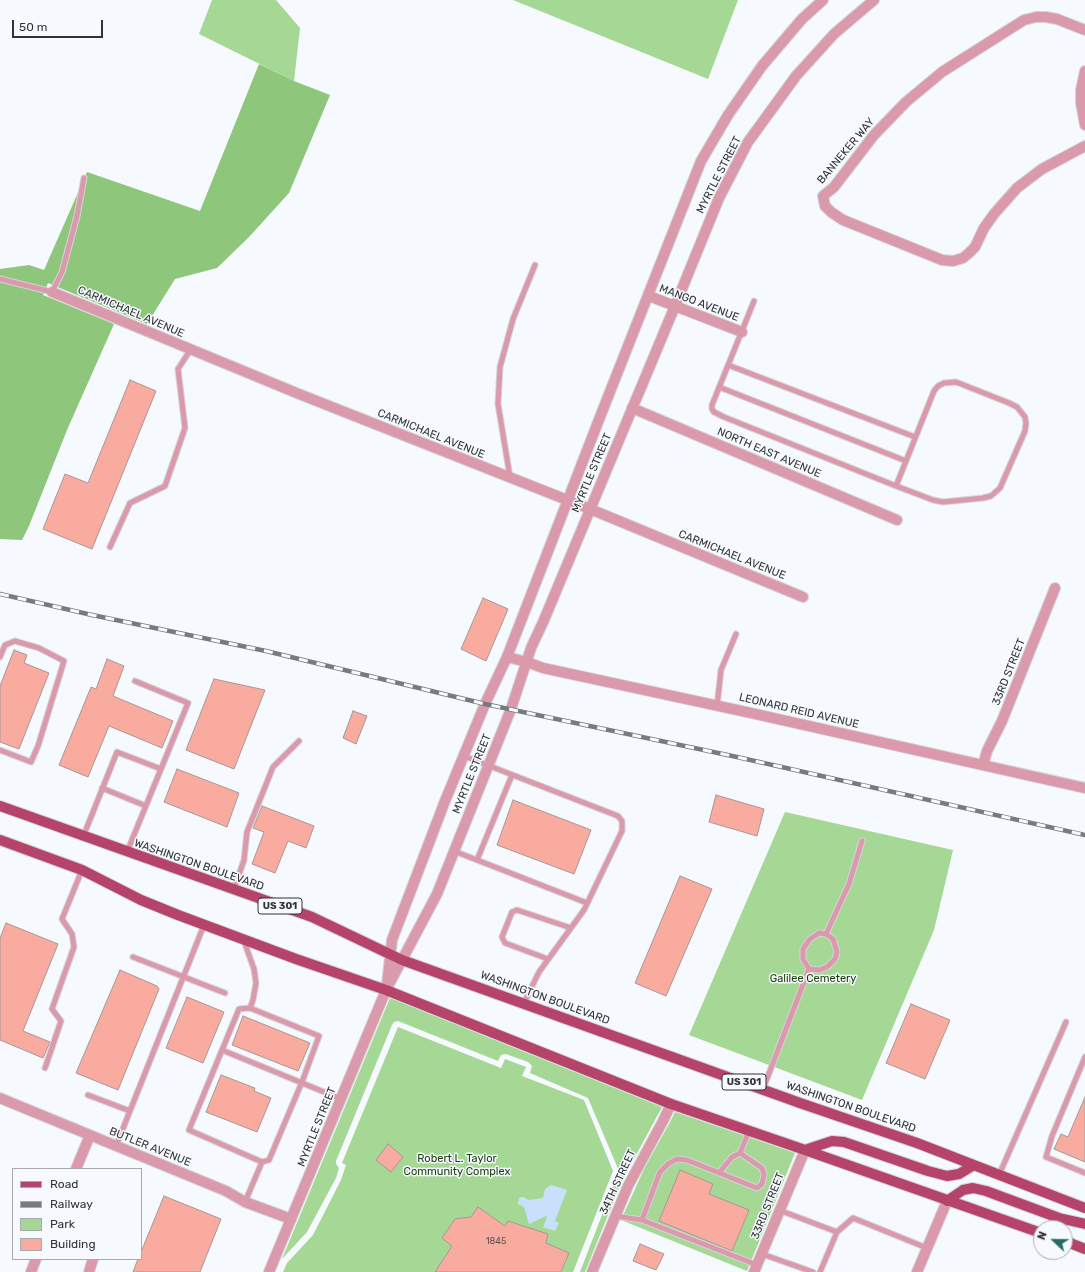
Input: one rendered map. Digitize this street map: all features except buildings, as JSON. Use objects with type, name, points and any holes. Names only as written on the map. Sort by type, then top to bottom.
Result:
[{"type":"main road","name":"WASHINGTON BOULEVARD","points":[[0,806],[83,837],[312,917],[402,960],[917,1143],[1085,1208]]},
{"type":"main road","points":[[0,840],[82,870],[141,900],[204,925],[386,990],[671,1104],[1033,1230]]},
{"type":"main road","points":[[805,1150],[832,1141],[844,1142],[928,1171],[947,1176],[959,1174],[974,1165]]},
{"type":"main road","points":[[947,1201],[963,1190],[973,1188],[986,1191],[1060,1218],[1085,1224]]},
{"type":"main road","points":[[1073,1245],[1085,1249]]},
{"type":"street","name":"MYRTLE STREET","points":[[386,990],[392,940],[445,801],[485,704],[508,657],[600,417],[702,161],[728,115],[762,66],[802,19],[823,0]]},
{"type":"street","name":"MYRTLE STREET","points":[[269,1272],[386,990],[437,894],[511,710],[531,648],[675,306],[718,198],[748,142],[796,76],[834,34],[874,0]]},
{"type":"street","name":"BANNEKER WAY","points":[[1085,30],[1057,19],[1046,17],[1036,17],[1024,20],[942,72],[906,102],[874,135],[834,187],[823,196],[825,206],[843,220],[942,260],[953,261],[963,258],[970,253],[994,214],[1017,188],[1042,169],[1085,146]]},
{"type":"street","points":[[1085,71],[1081,90],[1081,103],[1085,125]]},
{"type":"street","name":"CARMICHAEL AVENUE","points":[[52,292],[306,397],[590,509],[803,596]]},
{"type":"street","name":"MANGO AVENUE","points":[[648,296],[742,332]]},
{"type":"street","name":"NORTH EAST AVENUE","points":[[632,408],[897,520]]},
{"type":"street","name":"33RD STREET","points":[[983,765],[987,751],[1002,721],[1055,588]]},
{"type":"street","name":"LEONARD REID AVENUE","points":[[508,657],[543,668],[1085,788]]},
{"type":"street","name":"BUTLER AVENUE","points":[[0,1098],[226,1191],[245,1202],[291,1219]]},
{"type":"street","name":"34TH STREET","points":[[592,1272],[631,1179],[671,1104]]},
{"type":"street","points":[[76,1168],[90,1136]]},
{"type":"street","name":"33RD STREET","points":[[756,1268],[805,1150]]},
{"type":"street","points":[[917,1272],[947,1201]]},
{"type":"street","points":[[31,1272],[36,1260]]},
{"type":"street","points":[[88,1272],[93,1260]]},
{"type":"lane","points":[[0,279],[52,292],[62,272],[77,216],[84,178]]},
{"type":"lane","points":[[510,478],[498,404],[500,367],[513,319],[535,265]]},
{"type":"lane","points":[[754,301],[712,405],[714,412],[896,486],[938,502],[983,498],[991,496],[1000,488],[1004,483],[1025,430],[1025,417],[1016,407],[956,382],[944,383],[938,386],[934,391],[896,486]]},
{"type":"lane","points":[[110,547],[130,503],[165,486],[185,428],[178,369],[191,349]]},
{"type":"lane","points":[[728,365],[915,437]]},
{"type":"lane","points":[[719,388],[906,461]]},
{"type":"lane","points":[[717,706],[721,670],[736,634]]},
{"type":"lane","points":[[0,657],[5,645],[15,641],[39,648],[64,661],[38,746],[30,762],[0,750]]},
{"type":"lane","points":[[127,852],[188,703],[135,681]]},
{"type":"lane","points":[[234,889],[244,860],[247,832],[273,767],[299,741]]},
{"type":"lane","points":[[83,837],[117,752],[161,769]]},
{"type":"lane","points":[[464,756],[618,816],[622,821],[622,831],[584,910],[539,972],[524,1003]]},
{"type":"lane","points":[[477,860],[512,775]]},
{"type":"lane","points":[[102,788],[146,806]]},
{"type":"lane","points":[[826,934],[849,884],[862,840]]},
{"type":"lane","points":[[454,851],[587,903]]},
{"type":"lane","points":[[45,1068],[61,1021],[52,1009],[74,947],[72,934],[62,919],[82,870]]},
{"type":"lane","points":[[548,960],[504,943],[502,937],[512,912],[517,910],[570,928]]},
{"type":"lane","points":[[116,1146],[204,925]]},
{"type":"lane","points":[[819,933],[826,934],[833,939],[836,945],[837,952],[835,959],[827,967],[819,970],[809,969],[804,962],[802,954],[805,944],[819,933]]},
{"type":"lane","points":[[244,940],[254,969],[256,983],[254,997],[250,1008]]},
{"type":"lane","points":[[133,957],[225,993]]},
{"type":"lane","points":[[763,1089],[809,969]]},
{"type":"lane","points":[[250,1008],[319,1036],[302,1082],[268,1160],[262,1162],[189,1130],[239,1009],[250,1008]]},
{"type":"lane","points":[[999,1175],[1066,1022]]},
{"type":"lane","points":[[222,1050],[341,1099]]},
{"type":"lane","points":[[1085,1057],[1052,1136],[1046,1157],[1085,1173]]},
{"type":"lane","points":[[88,1095],[130,1111]]},
{"type":"lane","points":[[719,1173],[732,1157],[740,1153],[750,1131]]},
{"type":"lane","points":[[642,1220],[660,1172],[668,1164],[677,1159],[687,1160],[757,1188],[762,1184],[764,1175],[762,1168],[740,1153]]},
{"type":"lane","points":[[245,1202],[262,1162]]},
{"type":"lane","points":[[779,1210],[838,1232]]},
{"type":"lane","points":[[615,1216],[642,1220],[756,1268]]},
{"type":"lane","points":[[820,1272],[838,1232],[853,1218],[927,1248]]},
{"type":"lane","points":[[762,1254],[813,1272]]},
{"type":"green space","points":[[212,0],[276,0],[300,28],[294,81],[199,34]]},
{"type":"green space","points":[[513,0],[738,0],[708,79]]},
{"type":"green space","points":[[259,64],[294,81],[330,95],[289,193],[249,237],[217,268],[175,279],[147,324],[48,283],[43,295],[114,324],[67,430],[22,540],[0,539],[0,269],[29,265],[44,270],[87,172],[200,211]]},
{"type":"green space","name":"Galilee Cemetery","points":[[785,812],[953,850],[934,930],[862,1100],[689,1035]]},
{"type":"green space","points":[[390,998],[662,1107],[621,1183],[585,1272],[580,1272],[619,1171],[588,1098],[530,1073],[532,1066],[528,1062],[506,1054],[501,1055],[498,1061],[398,1021],[394,1022],[392,1025],[336,1161],[339,1168],[336,1178],[307,1232],[282,1259]]},
{"type":"green space","name":"Robert L. Taylor Community Complex","points":[[398,1027],[501,1068],[505,1059],[526,1067],[522,1076],[584,1100],[613,1171],[573,1272],[283,1272],[287,1263],[313,1235],[341,1180],[346,1165],[342,1163]]},
{"type":"green space","points":[[675,1112],[795,1153],[747,1271],[621,1220],[644,1169]]},
{"type":"water","points":[[551,1185],[567,1190],[555,1221],[559,1223],[555,1231],[543,1227],[547,1217],[546,1216],[529,1224],[524,1207],[518,1204],[519,1198],[522,1197],[528,1200],[543,1198],[545,1189]]},
{"type":"railway","points":[[0,594],[92,615],[266,651],[485,704],[737,757],[1085,835]]}]
